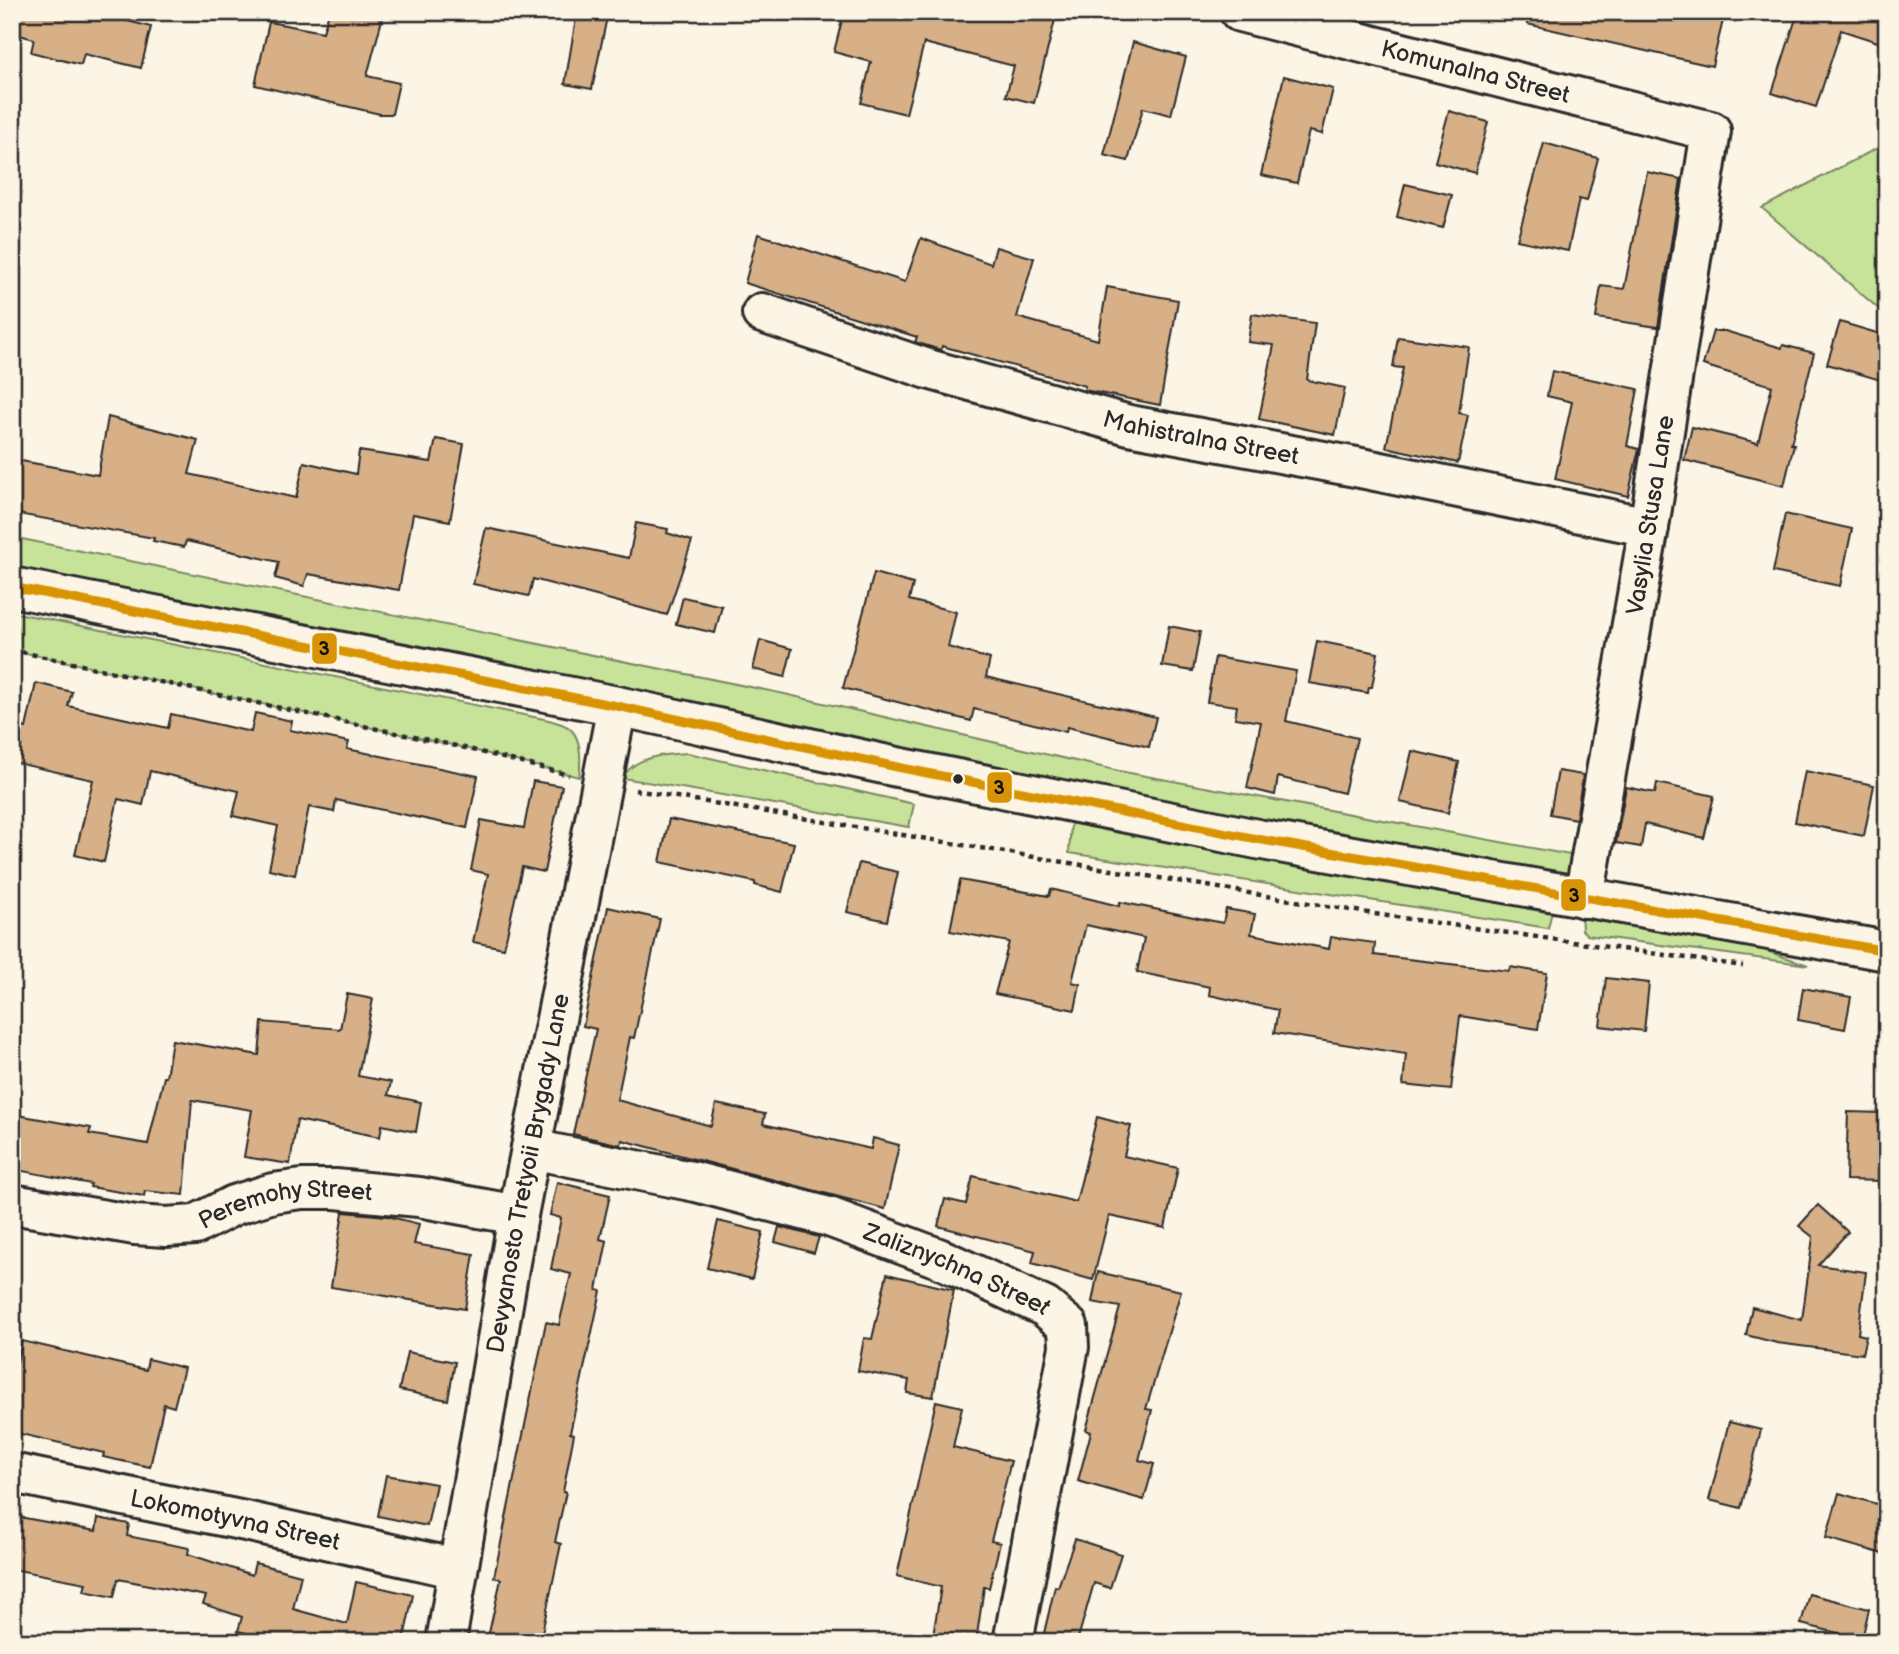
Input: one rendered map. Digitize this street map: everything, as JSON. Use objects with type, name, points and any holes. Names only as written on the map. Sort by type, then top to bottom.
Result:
[{"type":"street","name":"Komunalna Street","points":[[1240,12],[1711,131]]},
{"type":"street","name":"Vasylia Stusa Lane","points":[[1584,898],[1649,527],[1711,131]]},
{"type":"street","name":"Mahistralna Street","points":[[762,313],[928,369],[1129,425],[1356,467],[1649,527]]},
{"type":"street","points":[[12,587],[617,706],[897,767],[1243,837],[1887,951]]},
{"type":"street","name":"Devyanosto Tretyoii Brygady Lane","points":[[446,1642],[518,1215],[617,706]]},
{"type":"street","name":"Zaliznychna Street","points":[[531,1149],[696,1182],[829,1217],[941,1259],[1045,1307],[1068,1326],[1069,1347],[1013,1642]]},
{"type":"street","name":"Peremohy Street","points":[[12,1204],[135,1225],[176,1226],[195,1225],[234,1205],[274,1193],[302,1189],[335,1189],[419,1197],[518,1215]]},
{"type":"street","name":"Lokomotyvna Street","points":[[12,1473],[236,1519],[458,1569]]},
{"type":"path","points":[[12,650],[461,747],[579,777]]},
{"type":"path","points":[[634,790],[1361,912],[1745,966]]},
{"type":"green space","points":[[1887,143],[1887,316],[1762,208]]},
{"type":"green space","points":[[12,537],[780,693],[1119,771],[1581,857],[1573,885],[12,573]]},
{"type":"green space","points":[[12,612],[557,722],[572,730],[578,742],[579,777],[461,747],[12,650]]},
{"type":"green space","points":[[688,753],[914,804],[909,827],[623,778],[634,765],[642,761]]},
{"type":"green space","points":[[1071,823],[1553,907],[1548,928],[1069,853]]},
{"type":"green space","points":[[1581,913],[1746,944],[1808,965],[1587,935],[1582,930]]},
{"type":"building","points":[[12,12],[93,12],[151,27],[141,68],[84,54],[81,65],[31,52],[34,39],[12,33]]},
{"type":"building","points":[[329,12],[384,12],[367,76],[399,83],[392,114],[380,114],[255,85],[269,22],[323,32]]},
{"type":"building","points":[[577,12],[607,17],[592,89],[565,84]]},
{"type":"building","points":[[844,12],[1057,12],[1034,103],[1006,96],[1014,66],[924,43],[906,114],[861,103],[871,62],[834,52]]},
{"type":"building","points":[[1528,12],[1725,12],[1712,66],[1527,24]]},
{"type":"building","points":[[1798,12],[1887,12],[1887,45],[1841,30],[1816,107],[1772,93]]},
{"type":"building","points":[[1133,42],[1186,57],[1171,115],[1143,108],[1128,161],[1104,155]]},
{"type":"building","points":[[1284,76],[1333,89],[1322,134],[1309,131],[1297,183],[1261,175]]},
{"type":"building","points":[[1449,111],[1488,122],[1475,173],[1435,162]]},
{"type":"building","points":[[1544,143],[1598,158],[1587,201],[1579,199],[1568,251],[1517,240]]},
{"type":"building","points":[[1647,172],[1681,179],[1658,327],[1596,318],[1601,286],[1624,289]]},
{"type":"building","points":[[1405,184],[1452,195],[1443,228],[1397,217]]},
{"type":"building","points":[[758,234],[905,282],[921,238],[991,264],[996,247],[1034,258],[1017,317],[1098,340],[1107,287],[1178,300],[1160,405],[1084,390],[1085,386],[942,346],[941,350],[934,348],[915,342],[917,337],[745,283]]},
{"type":"building","points":[[1252,314],[1315,323],[1307,380],[1345,388],[1335,435],[1259,419],[1274,345],[1248,342]]},
{"type":"building","points":[[1840,322],[1887,336],[1887,382],[1827,364]]},
{"type":"building","points":[[1713,331],[1725,331],[1782,348],[1783,345],[1814,353],[1791,444],[1794,444],[1784,486],[1684,460],[1692,427],[1758,443],[1772,386],[1703,365]]},
{"type":"building","points":[[1398,337],[1469,347],[1459,413],[1468,415],[1458,463],[1386,447],[1403,368],[1393,367]]},
{"type":"building","points":[[1552,371],[1638,389],[1627,446],[1639,449],[1628,496],[1555,479],[1572,402],[1547,396]]},
{"type":"building","points":[[108,417],[198,440],[189,474],[296,498],[304,462],[356,474],[359,451],[431,462],[436,439],[464,444],[450,521],[413,514],[399,590],[308,574],[304,586],[275,578],[279,562],[186,541],[184,547],[153,541],[154,538],[12,513],[12,482],[16,460],[98,475]]},
{"type":"building","points":[[1785,514],[1852,529],[1840,586],[1773,572]]},
{"type":"building","points":[[636,523],[668,529],[667,533],[692,541],[667,615],[533,579],[529,596],[473,584],[486,528],[629,558]]},
{"type":"building","points":[[874,573],[913,584],[909,600],[956,612],[948,647],[990,659],[986,677],[1156,717],[1149,747],[1067,727],[1066,732],[974,709],[971,721],[843,688]]},
{"type":"building","points":[[683,597],[722,606],[715,633],[676,624]]},
{"type":"building","points":[[1169,626],[1200,632],[1193,671],[1162,666]]},
{"type":"building","points":[[760,640],[792,649],[785,677],[753,669]]},
{"type":"building","points":[[1317,641],[1378,653],[1372,687],[1369,687],[1368,693],[1309,683]]},
{"type":"building","points":[[1215,657],[1296,671],[1286,721],[1357,738],[1344,793],[1278,777],[1275,795],[1247,788],[1261,722],[1235,718],[1237,706],[1207,702]]},
{"type":"building","points":[[36,683],[72,692],[68,706],[168,728],[171,714],[251,732],[255,713],[292,721],[290,730],[349,742],[347,749],[478,776],[467,828],[336,800],[334,812],[309,807],[295,875],[269,869],[278,826],[233,816],[239,791],[150,771],[143,805],[118,799],[104,862],[75,855],[93,780],[12,762],[12,724],[26,728]]},
{"type":"building","points":[[1412,751],[1459,762],[1448,813],[1400,802]]},
{"type":"building","points":[[1558,771],[1583,775],[1576,819],[1550,814]]},
{"type":"building","points":[[1805,771],[1874,785],[1864,836],[1795,822]]},
{"type":"building","points":[[533,781],[562,786],[544,872],[522,867],[504,948],[473,942],[488,874],[471,870],[481,820],[524,828]]},
{"type":"building","points":[[1657,783],[1714,796],[1704,838],[1645,824],[1641,847],[1616,843],[1626,787],[1655,793]]},
{"type":"building","points":[[669,819],[794,843],[782,892],[755,885],[755,882],[660,862]]},
{"type":"building","points":[[859,863],[898,872],[887,921],[847,912]]},
{"type":"building","points":[[960,880],[1049,896],[1051,889],[1119,906],[1120,902],[1223,923],[1226,909],[1255,914],[1251,934],[1329,949],[1331,937],[1375,943],[1374,955],[1509,971],[1510,967],[1547,973],[1538,1029],[1460,1016],[1451,1090],[1403,1085],[1406,1054],[1274,1033],[1278,1010],[1209,995],[1210,987],[1137,972],[1144,938],[1086,925],[1072,982],[1080,984],[1075,1010],[995,994],[1009,942],[950,931]]},
{"type":"building","points":[[608,907],[660,919],[634,1038],[630,1037],[617,1100],[711,1126],[716,1104],[765,1114],[763,1124],[871,1149],[873,1138],[899,1145],[885,1209],[622,1140],[621,1145],[573,1134],[596,1029],[583,1026]]},
{"type":"building","points":[[1606,978],[1649,983],[1644,1031],[1600,1026]]},
{"type":"building","points":[[1803,988],[1851,997],[1845,1029],[1798,1020]]},
{"type":"building","points":[[347,994],[373,999],[358,1076],[391,1082],[388,1095],[421,1102],[416,1132],[382,1125],[380,1137],[297,1120],[290,1164],[244,1157],[252,1110],[192,1100],[184,1195],[145,1191],[144,1196],[12,1169],[12,1114],[91,1128],[89,1134],[148,1144],[166,1077],[172,1040],[259,1055],[262,1022],[340,1029]]},
{"type":"building","points":[[1848,1112],[1884,1113],[1882,1181],[1846,1180]]},
{"type":"building","points":[[1097,1117],[1131,1126],[1124,1156],[1178,1168],[1165,1228],[1109,1216],[1093,1280],[1032,1263],[1035,1251],[938,1226],[945,1199],[966,1204],[973,1176],[1076,1202]]},
{"type":"building","points":[[557,1182],[610,1195],[600,1239],[607,1241],[597,1290],[601,1291],[570,1433],[574,1434],[563,1492],[566,1492],[555,1542],[561,1544],[540,1642],[487,1642],[501,1579],[494,1577],[546,1322],[559,1325],[571,1274],[551,1269],[561,1218],[550,1215]]},
{"type":"building","points":[[1818,1205],[1848,1232],[1818,1265],[1866,1272],[1858,1334],[1866,1336],[1862,1354],[1777,1343],[1746,1335],[1752,1307],[1802,1320],[1813,1237],[1799,1226]]},
{"type":"building","points":[[343,1212],[387,1216],[419,1224],[414,1244],[474,1254],[465,1309],[331,1287]]},
{"type":"building","points":[[718,1221],[763,1232],[752,1279],[707,1268]]},
{"type":"building","points":[[779,1227],[819,1237],[814,1253],[775,1242]]},
{"type":"building","points":[[1098,1272],[1181,1291],[1146,1409],[1152,1410],[1139,1460],[1154,1464],[1144,1500],[1078,1481],[1091,1432],[1086,1430],[1120,1307],[1092,1302]]},
{"type":"building","points":[[887,1274],[954,1290],[933,1397],[907,1393],[909,1380],[858,1371],[864,1338],[872,1339]]},
{"type":"building","points":[[22,1341],[146,1370],[148,1359],[184,1368],[174,1407],[164,1404],[150,1467],[103,1457],[104,1453],[12,1432],[12,1383]]},
{"type":"building","points":[[407,1352],[455,1362],[448,1400],[399,1390]]},
{"type":"building","points":[[936,1401],[962,1407],[953,1447],[1011,1461],[991,1541],[1000,1543],[989,1588],[984,1587],[976,1642],[932,1642],[941,1587],[897,1576]]},
{"type":"building","points":[[1729,1422],[1761,1430],[1741,1508],[1709,1500]]},
{"type":"building","points":[[386,1475],[436,1484],[427,1526],[378,1516]]},
{"type":"building","points":[[1839,1493],[1887,1507],[1887,1555],[1826,1538]]},
{"type":"building","points":[[19,1517],[96,1531],[98,1518],[129,1524],[127,1536],[189,1548],[188,1554],[252,1575],[255,1563],[301,1575],[293,1609],[347,1624],[356,1582],[413,1595],[404,1639],[379,1634],[378,1642],[280,1642],[238,1631],[242,1617],[203,1604],[206,1596],[118,1579],[114,1597],[84,1591],[86,1583],[12,1569],[12,1552]]},
{"type":"building","points":[[1075,1539],[1121,1554],[1110,1588],[1094,1583],[1077,1642],[1042,1642],[1055,1586],[1058,1587]]},
{"type":"building","points":[[1809,1594],[1869,1609],[1862,1639],[1801,1624]]},
{"type":"transit line","name":"3","points":[[12,587],[617,706],[897,767],[1257,839],[1887,951]]}]
